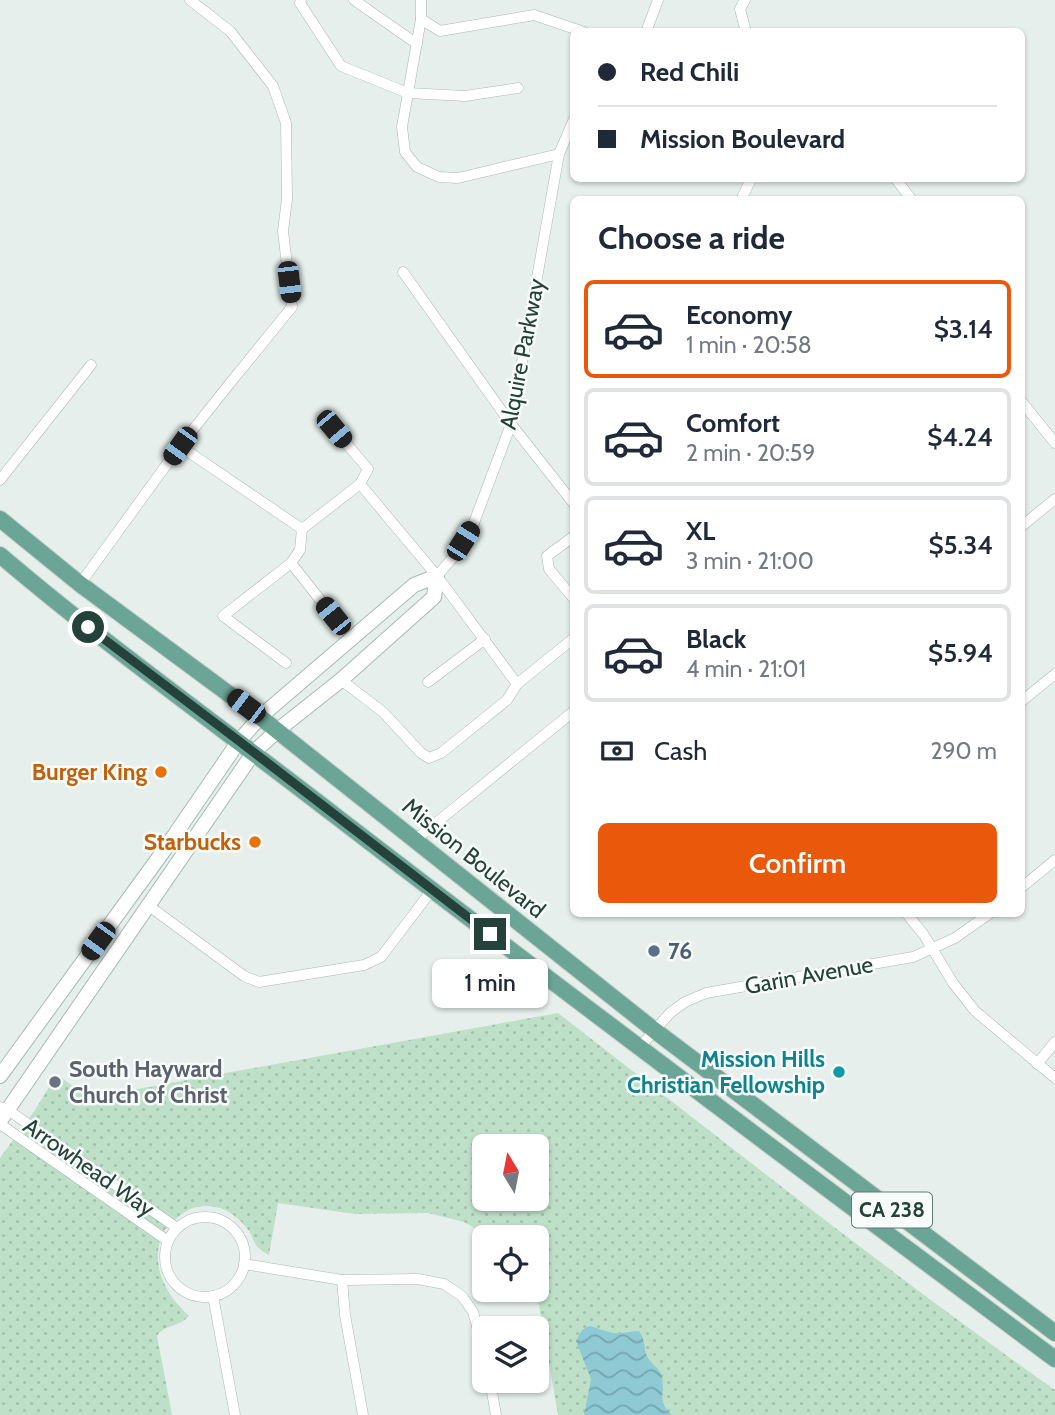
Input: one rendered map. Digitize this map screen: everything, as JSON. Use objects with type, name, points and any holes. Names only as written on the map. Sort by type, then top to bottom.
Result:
[{"type":"main road","name":"Mission Boulevard","points":[[0,519],[80,584],[278,730],[654,1030],[1055,1333]]},
{"type":"main road","points":[[0,555],[61,606],[239,741]]},
{"type":"main road","name":"Alquire Parkway","points":[[0,1076],[165,849],[239,741],[260,717],[414,585],[437,576],[434,597],[341,680],[254,752],[2,1116]]},
{"type":"main road","name":"CA 238","points":[[239,741],[639,1048],[1055,1359]]},
{"type":"street","points":[[80,584],[180,446],[292,307],[283,231],[287,199],[286,122],[273,86],[230,31],[190,0]]},
{"type":"street","points":[[301,0],[300,3],[341,66],[408,93],[465,96],[518,88]]},
{"type":"street","points":[[354,0],[416,44]]},
{"type":"street","points":[[421,0],[421,19],[402,127],[405,152],[417,167],[439,177],[458,178],[559,154]]},
{"type":"street","points":[[648,28],[658,0]]},
{"type":"street","points":[[745,0],[740,9],[745,28]]},
{"type":"street","points":[[421,19],[440,31],[534,15],[572,28]]},
{"type":"street","name":"Alquire Parkway","points":[[437,576],[455,555],[472,528],[512,424],[559,154],[570,128]]},
{"type":"street","points":[[898,182],[909,196]]},
{"type":"street","points":[[403,272],[512,424],[570,499]]},
{"type":"street","points":[[0,480],[90,365]]},
{"type":"street","points":[[1025,406],[1055,443]]},
{"type":"street","points":[[286,663],[223,616],[291,563],[300,550],[302,528],[360,484],[368,469],[334,429]]},
{"type":"street","points":[[180,446],[302,528]]},
{"type":"street","points":[[360,484],[437,576],[517,684]]},
{"type":"street","points":[[1025,524],[1055,499]]},
{"type":"street","points":[[570,539],[547,556],[550,569],[570,594]]},
{"type":"street","points":[[291,563],[333,616]]},
{"type":"street","points":[[428,682],[485,639]]},
{"type":"street","points":[[341,680],[383,712],[421,753],[429,758],[441,752],[508,699],[517,684],[570,641]]},
{"type":"street","points":[[1025,699],[1055,674]]},
{"type":"street","points":[[415,839],[570,714]]},
{"type":"street","points":[[1025,885],[1055,860]]},
{"type":"street","points":[[149,905],[244,976],[259,982],[364,965],[381,957],[432,890]]},
{"type":"street","points":[[909,917],[975,1011],[1055,1078]]},
{"type":"street","name":"Garin Avenue","points":[[639,1048],[670,1013],[685,1002],[706,993],[913,957],[956,938],[985,917]]},
{"type":"street","points":[[1037,1064],[1055,1042]]},
{"type":"street","name":"Arrowhead Way","points":[[2,1116],[177,1228]]},
{"type":"street","name":"Arrowhead Way","points":[[2,1116],[168,1241]]},
{"type":"street","points":[[210,1217],[231,1227],[241,1240],[244,1254],[244,1264],[233,1285],[213,1296],[194,1296],[174,1283],[168,1273],[165,1250],[177,1228],[187,1221],[210,1217]]},
{"type":"street","points":[[244,1264],[342,1280],[418,1279],[444,1284],[462,1296],[474,1316]]},
{"type":"street","points":[[342,1280],[345,1315],[363,1415]]},
{"type":"street","points":[[213,1296],[234,1415]]},
{"type":"street","points":[[492,1393],[496,1415]]},
{"type":"green space","points":[[558,1013],[866,1251],[1055,1390],[1055,1415],[558,1415],[549,1363],[549,1316],[541,1316],[537,1302],[549,1302],[549,1225],[472,1227],[428,1213],[355,1214],[278,1203],[269,1255],[258,1247],[240,1221],[220,1208],[196,1207],[181,1215],[163,1233],[158,1258],[162,1279],[173,1299],[189,1316],[157,1336],[172,1415],[0,1415],[0,1158],[57,1074],[88,1098]]},
{"type":"water","points":[[590,1326],[613,1333],[639,1331],[648,1358],[661,1374],[663,1401],[672,1415],[584,1415],[591,1379],[576,1341],[580,1333]]},
{"type":"place","name":"Burger King","points":[[161,772]]},
{"type":"place","name":"Starbucks","points":[[255,842]]},
{"type":"place","name":"76","points":[[654,951]]},
{"type":"place","name":"Mission Hills Christian Fellowship","points":[[839,1072]]},
{"type":"place","name":"South Hayward Church of Christ","points":[[55,1082]]},
{"type":"route","points":[[88,627],[490,934]]}]
